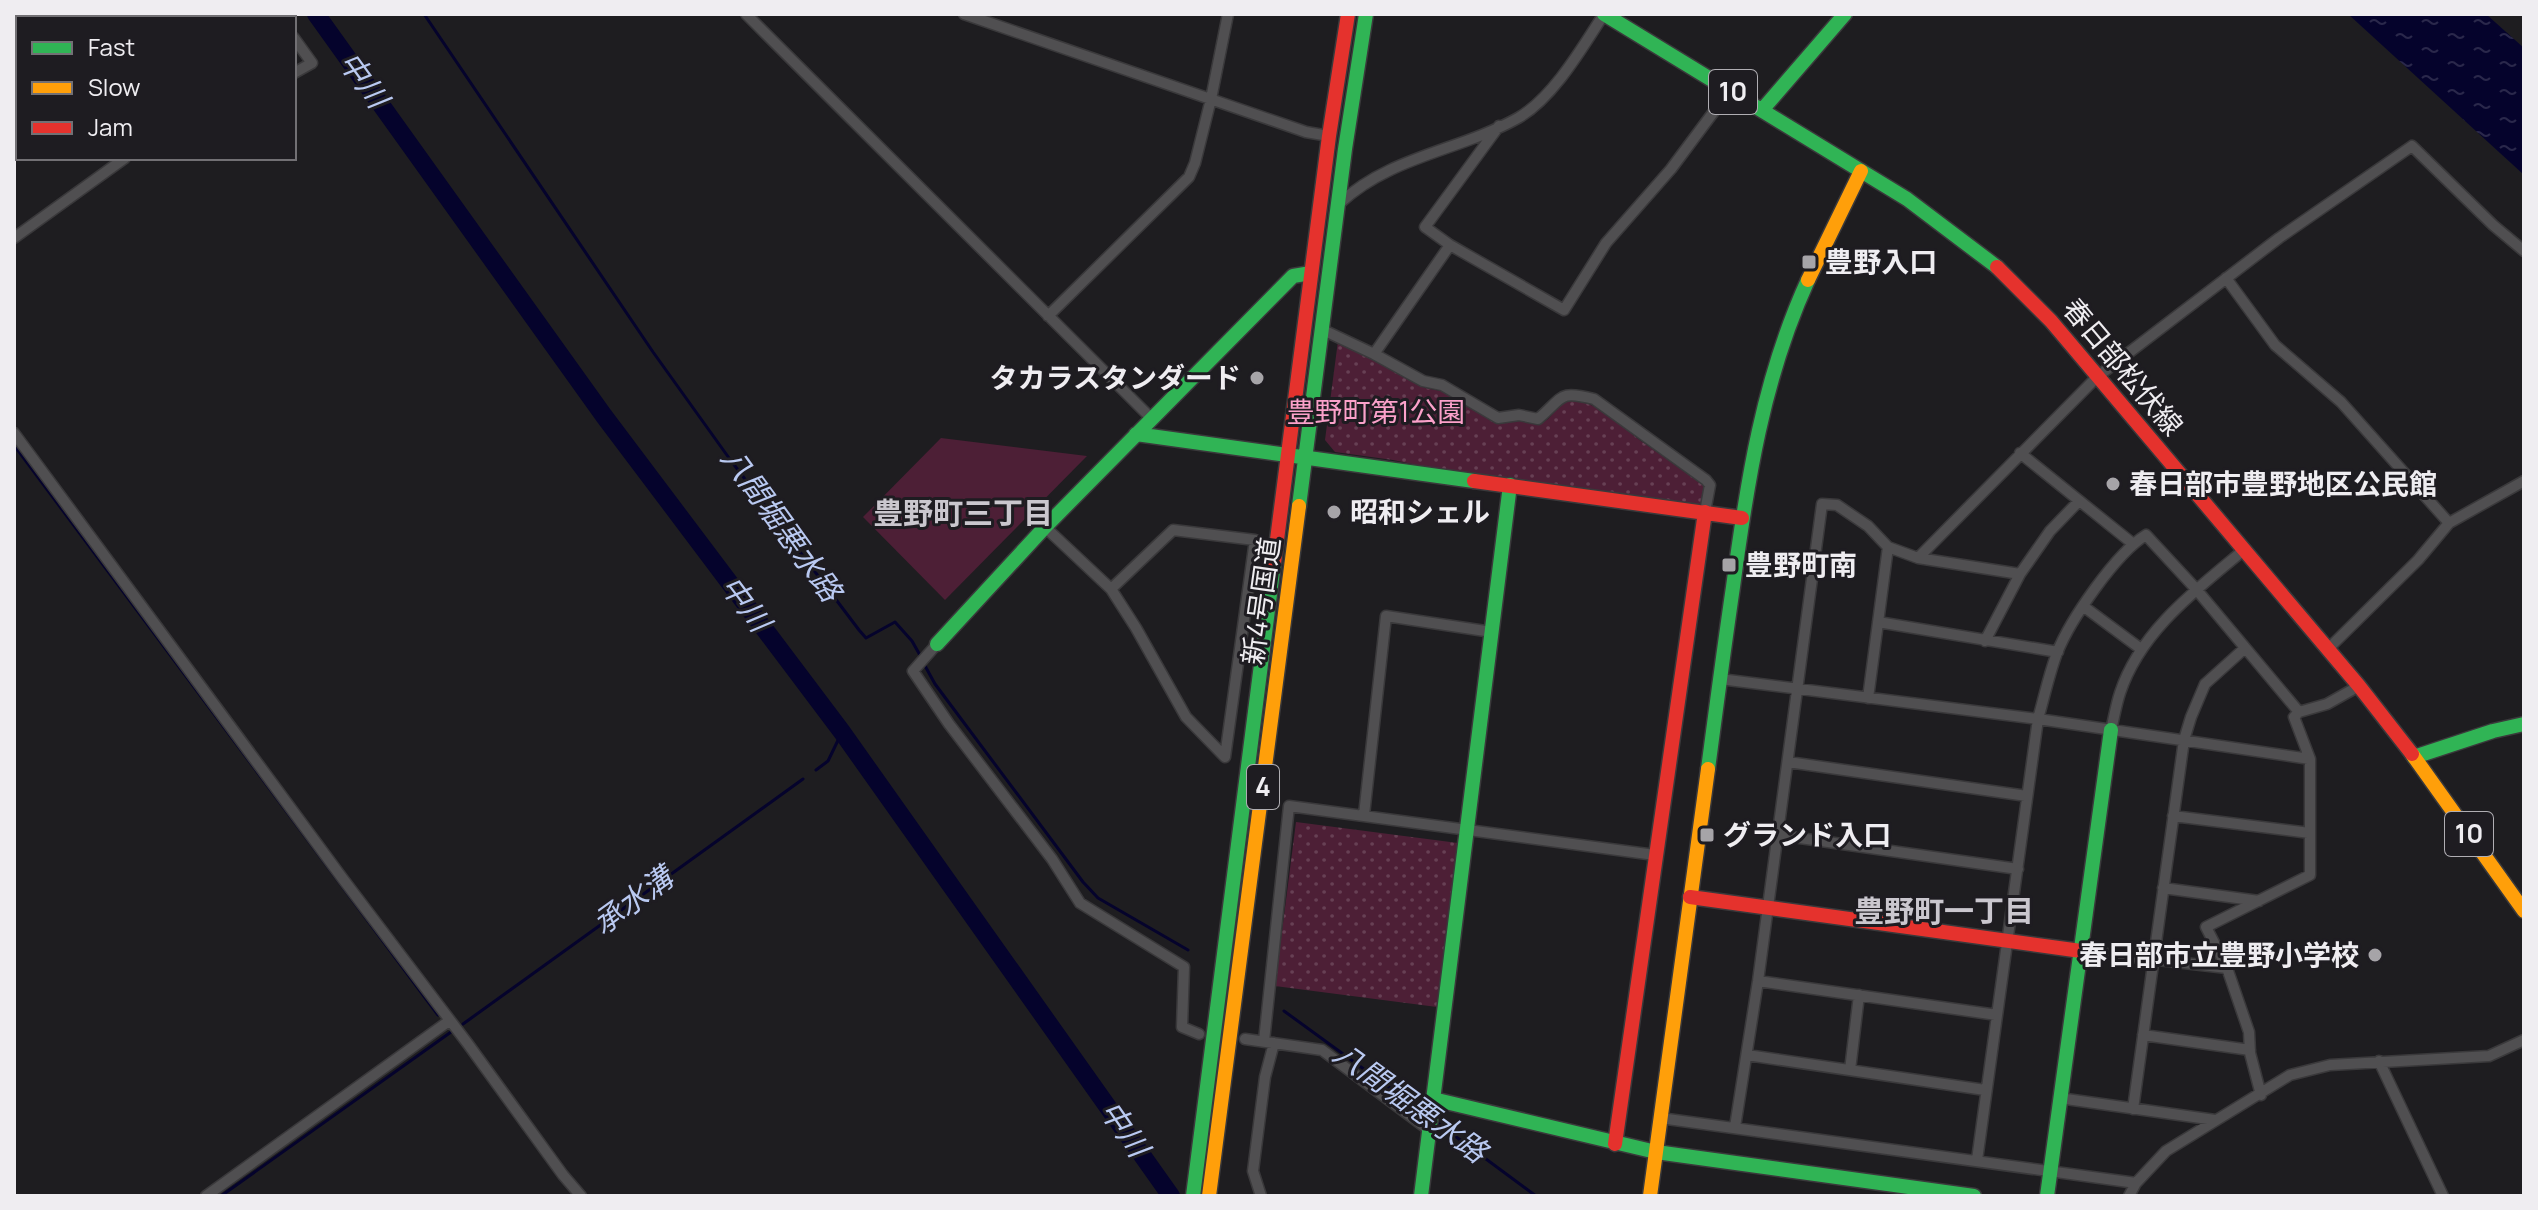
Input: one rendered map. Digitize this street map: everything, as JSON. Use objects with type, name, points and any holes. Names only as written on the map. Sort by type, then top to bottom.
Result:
[{"type":"main road","name":"新4号国道","points":[[1193,1196],[1287,455],[1348,14]]},
{"type":"main road","name":"新4号国道","points":[[1209,1196],[1338,205],[1366,14]]},
{"type":"main road","name":"春日部松伏線","points":[[1604,14],[1626,20],[1730,90],[1907,199],[1993,263],[2051,321],[2359,686],[2524,911]]},
{"type":"main road","points":[[1762,110],[1845,14]]},
{"type":"main road","points":[[1650,1196],[1742,518],[1758,425],[1778,353],[1805,286],[1861,171]]},
{"type":"main road","points":[[932,649],[1045,527],[1293,276],[1311,273]]},
{"type":"main road","points":[[1136,434],[1742,518]]},
{"type":"main road","points":[[1421,1196],[1510,485]]},
{"type":"main road","points":[[1615,1144],[1705,512]]},
{"type":"main road","points":[[2414,757],[2524,724]]},
{"type":"main road","points":[[2047,1196],[2111,730]]},
{"type":"main road","points":[[1690,897],[2081,951]]},
{"type":"main road","points":[[1431,1116],[1881,1190],[1974,1196]]},
{"type":"street","points":[[746,14],[1152,419]]},
{"type":"street","points":[[964,14],[984,17],[1306,132],[1329,136]]},
{"type":"street","points":[[1048,316],[1189,177],[1211,99],[1228,14]]},
{"type":"street","points":[[1338,205],[1384,171],[1520,117],[1559,82],[1604,14]]},
{"type":"street","points":[[296,41],[312,63],[296,72]]},
{"type":"street","points":[[1499,126],[1425,227],[1450,245],[1564,310],[1606,243],[1671,169],[1730,90]]},
{"type":"street","points":[[1918,558],[2097,377],[2226,278],[2412,146],[2524,251]]},
{"type":"street","points":[[14,238],[122,160]]},
{"type":"street","points":[[1374,354],[1450,245]]},
{"type":"street","points":[[2226,278],[2275,345],[2341,402],[2449,523]]},
{"type":"street","points":[[1323,330],[1423,381],[1442,385],[1498,418],[1519,415],[1538,419],[1561,396],[1573,394],[1594,399],[1706,480],[1710,485],[1705,512]]},
{"type":"street","points":[[14,433],[581,1196]]},
{"type":"street","points":[[2020,453],[2132,543]]},
{"type":"street","points":[[2328,649],[2418,560],[2449,523],[2524,481]]},
{"type":"street","points":[[1985,641],[2020,574],[2050,531],[2079,501]]},
{"type":"street","points":[[1735,1127],[1758,981],[1822,504],[1837,505],[1868,526],[1888,547],[1918,558],[2020,574]]},
{"type":"street","points":[[1045,527],[1111,589],[1186,717],[1225,757],[1255,540],[1173,530],[1111,589]]},
{"type":"street","points":[[1977,1160],[2038,719],[2058,652],[2083,606],[2132,543],[2146,535],[2196,589],[2299,712]]},
{"type":"street","points":[[1868,698],[1888,547]]},
{"type":"street","points":[[2111,730],[2120,692],[2141,649],[2196,589],[2245,549]]},
{"type":"street","points":[[2083,606],[2141,649]]},
{"type":"street","points":[[1364,815],[1386,616],[1492,632]]},
{"type":"street","points":[[1878,622],[2058,652]]},
{"type":"street","points":[[2133,1109],[2184,740],[2205,684],[2245,648]]},
{"type":"street","points":[[932,649],[913,671],[949,724],[1036,836],[1080,903],[1184,967],[1182,1027],[1199,1034]]},
{"type":"street","points":[[1720,679],[2038,719],[2310,759]]},
{"type":"street","points":[[2261,1095],[2249,1032],[2227,968],[2206,927],[2310,875],[2310,759],[2294,717],[2299,712],[2327,704],[2359,686]]},
{"type":"street","points":[[1788,762],[2027,796]]},
{"type":"street","points":[[1261,1196],[1253,1171],[1269,1042],[1289,806],[1655,855]]},
{"type":"street","points":[[2173,816],[2310,833]]},
{"type":"street","points":[[1778,835],[2018,869]]},
{"type":"street","points":[[2163,888],[2261,901]]},
{"type":"street","points":[[2081,951],[2227,968]]},
{"type":"street","points":[[1758,981],[1997,1015]]},
{"type":"street","points":[[1850,1070],[1859,995]]},
{"type":"street","points":[[206,1196],[449,1021]]},
{"type":"street","points":[[2143,1035],[2250,1050]]},
{"type":"street","points":[[1245,1039],[1322,1050],[1431,1116]]},
{"type":"street","points":[[2129,1196],[2136,1183],[2166,1151],[2290,1075],[2330,1065],[2489,1056],[2524,1040]]},
{"type":"street","points":[[1747,1055],[1985,1090]]},
{"type":"street","points":[[2379,1061],[2443,1196]]},
{"type":"street","points":[[2059,1098],[2215,1120]]},
{"type":"street","points":[[1660,1118],[2136,1183]]},
{"type":"green space","name":"豊野町第1公園","points":[[1338,341],[1425,388],[1441,391],[1498,424],[1518,420],[1539,425],[1566,399],[1588,404],[1703,485],[1706,490],[1703,505],[1436,469],[1335,452],[1325,440]]},
{"type":"green space","points":[[941,438],[1087,456],[945,600],[863,517]]},
{"type":"green space","points":[[1296,822],[1458,843],[1437,1007],[1275,986]]},
{"type":"water","points":[[2348,14],[2486,14],[2524,48],[2524,175]]},
{"type":"waterway","name":"中川","points":[[316,14],[604,416],[842,732],[1171,1196]]},
{"type":"waterway","name":"八間堀悪水路","points":[[424,14],[653,352],[859,630],[866,638],[895,622],[921,657]]},
{"type":"waterway","points":[[14,445],[438,1015]]},
{"type":"waterway","name":"八間堀悪水路","points":[[924,664],[935,684],[1083,882],[1098,898],[1188,950]]},
{"type":"waterway","name":"承水溝","points":[[816,770],[828,761],[842,732]]},
{"type":"waterway","name":"承水溝","points":[[463,1024],[803,779]]},
{"type":"waterway","name":"八間堀悪水路","points":[[1284,1011],[1427,1115]]},
{"type":"waterway","name":"承水溝","points":[[221,1196],[451,1032]]},
{"type":"waterway","name":"八間堀悪水路","points":[[1436,1122],[1536,1196]]},
{"type":"traffic: fast","points":[[1299,506],[1345,149],[1366,14]]},
{"type":"traffic: fast","points":[[1604,14],[1907,199],[1997,267]]},
{"type":"traffic: fast","points":[[1762,110],[1845,14]]},
{"type":"traffic: fast","points":[[937,644],[1045,527],[1293,276],[1311,273]]},
{"type":"traffic: fast","points":[[1708,769],[1751,470],[1779,355],[1808,280]]},
{"type":"traffic: fast","points":[[1136,434],[1474,481]]},
{"type":"traffic: fast","points":[[1421,1196],[1510,485]]},
{"type":"traffic: fast","points":[[1193,1196],[1274,563]]},
{"type":"traffic: fast","points":[[2414,757],[2524,724]]},
{"type":"traffic: fast","points":[[2047,1196],[2111,730]]},
{"type":"traffic: fast","points":[[1433,1099],[1656,1152],[1974,1196]]},
{"type":"traffic: slow","points":[[1808,280],[1861,171]]},
{"type":"traffic: slow","points":[[1209,1196],[1299,506]]},
{"type":"traffic: slow","points":[[2412,754],[2524,911]]},
{"type":"traffic: slow","points":[[1650,1196],[1708,769]]},
{"type":"traffic: jam","points":[[1274,563],[1329,136],[1348,14]]},
{"type":"traffic: jam","points":[[1997,267],[2051,321],[2359,686],[2412,754]]},
{"type":"traffic: jam","points":[[1474,481],[1742,518]]},
{"type":"traffic: jam","points":[[1615,1144],[1705,512]]},
{"type":"traffic: jam","points":[[1690,897],[2081,951]]},
{"type":"place","name":"豊野入口","points":[[1809,262]]},
{"type":"place","name":"タカラスタンダード","points":[[1257,378]]},
{"type":"place","name":"春日部市豊野地区公民館","points":[[2113,484]]},
{"type":"place","name":"昭和シェル","points":[[1334,512]]},
{"type":"place","name":"豊野町南","points":[[1729,565]]},
{"type":"place","name":"グランド入口","points":[[1707,835]]},
{"type":"place","name":"春日部市立豊野小学校","points":[[2375,955]]},
{"type":"district","name":"豊野町三丁目","points":[[963,514]]},
{"type":"district","name":"豊野町一丁目","points":[[1944,912]]}]
